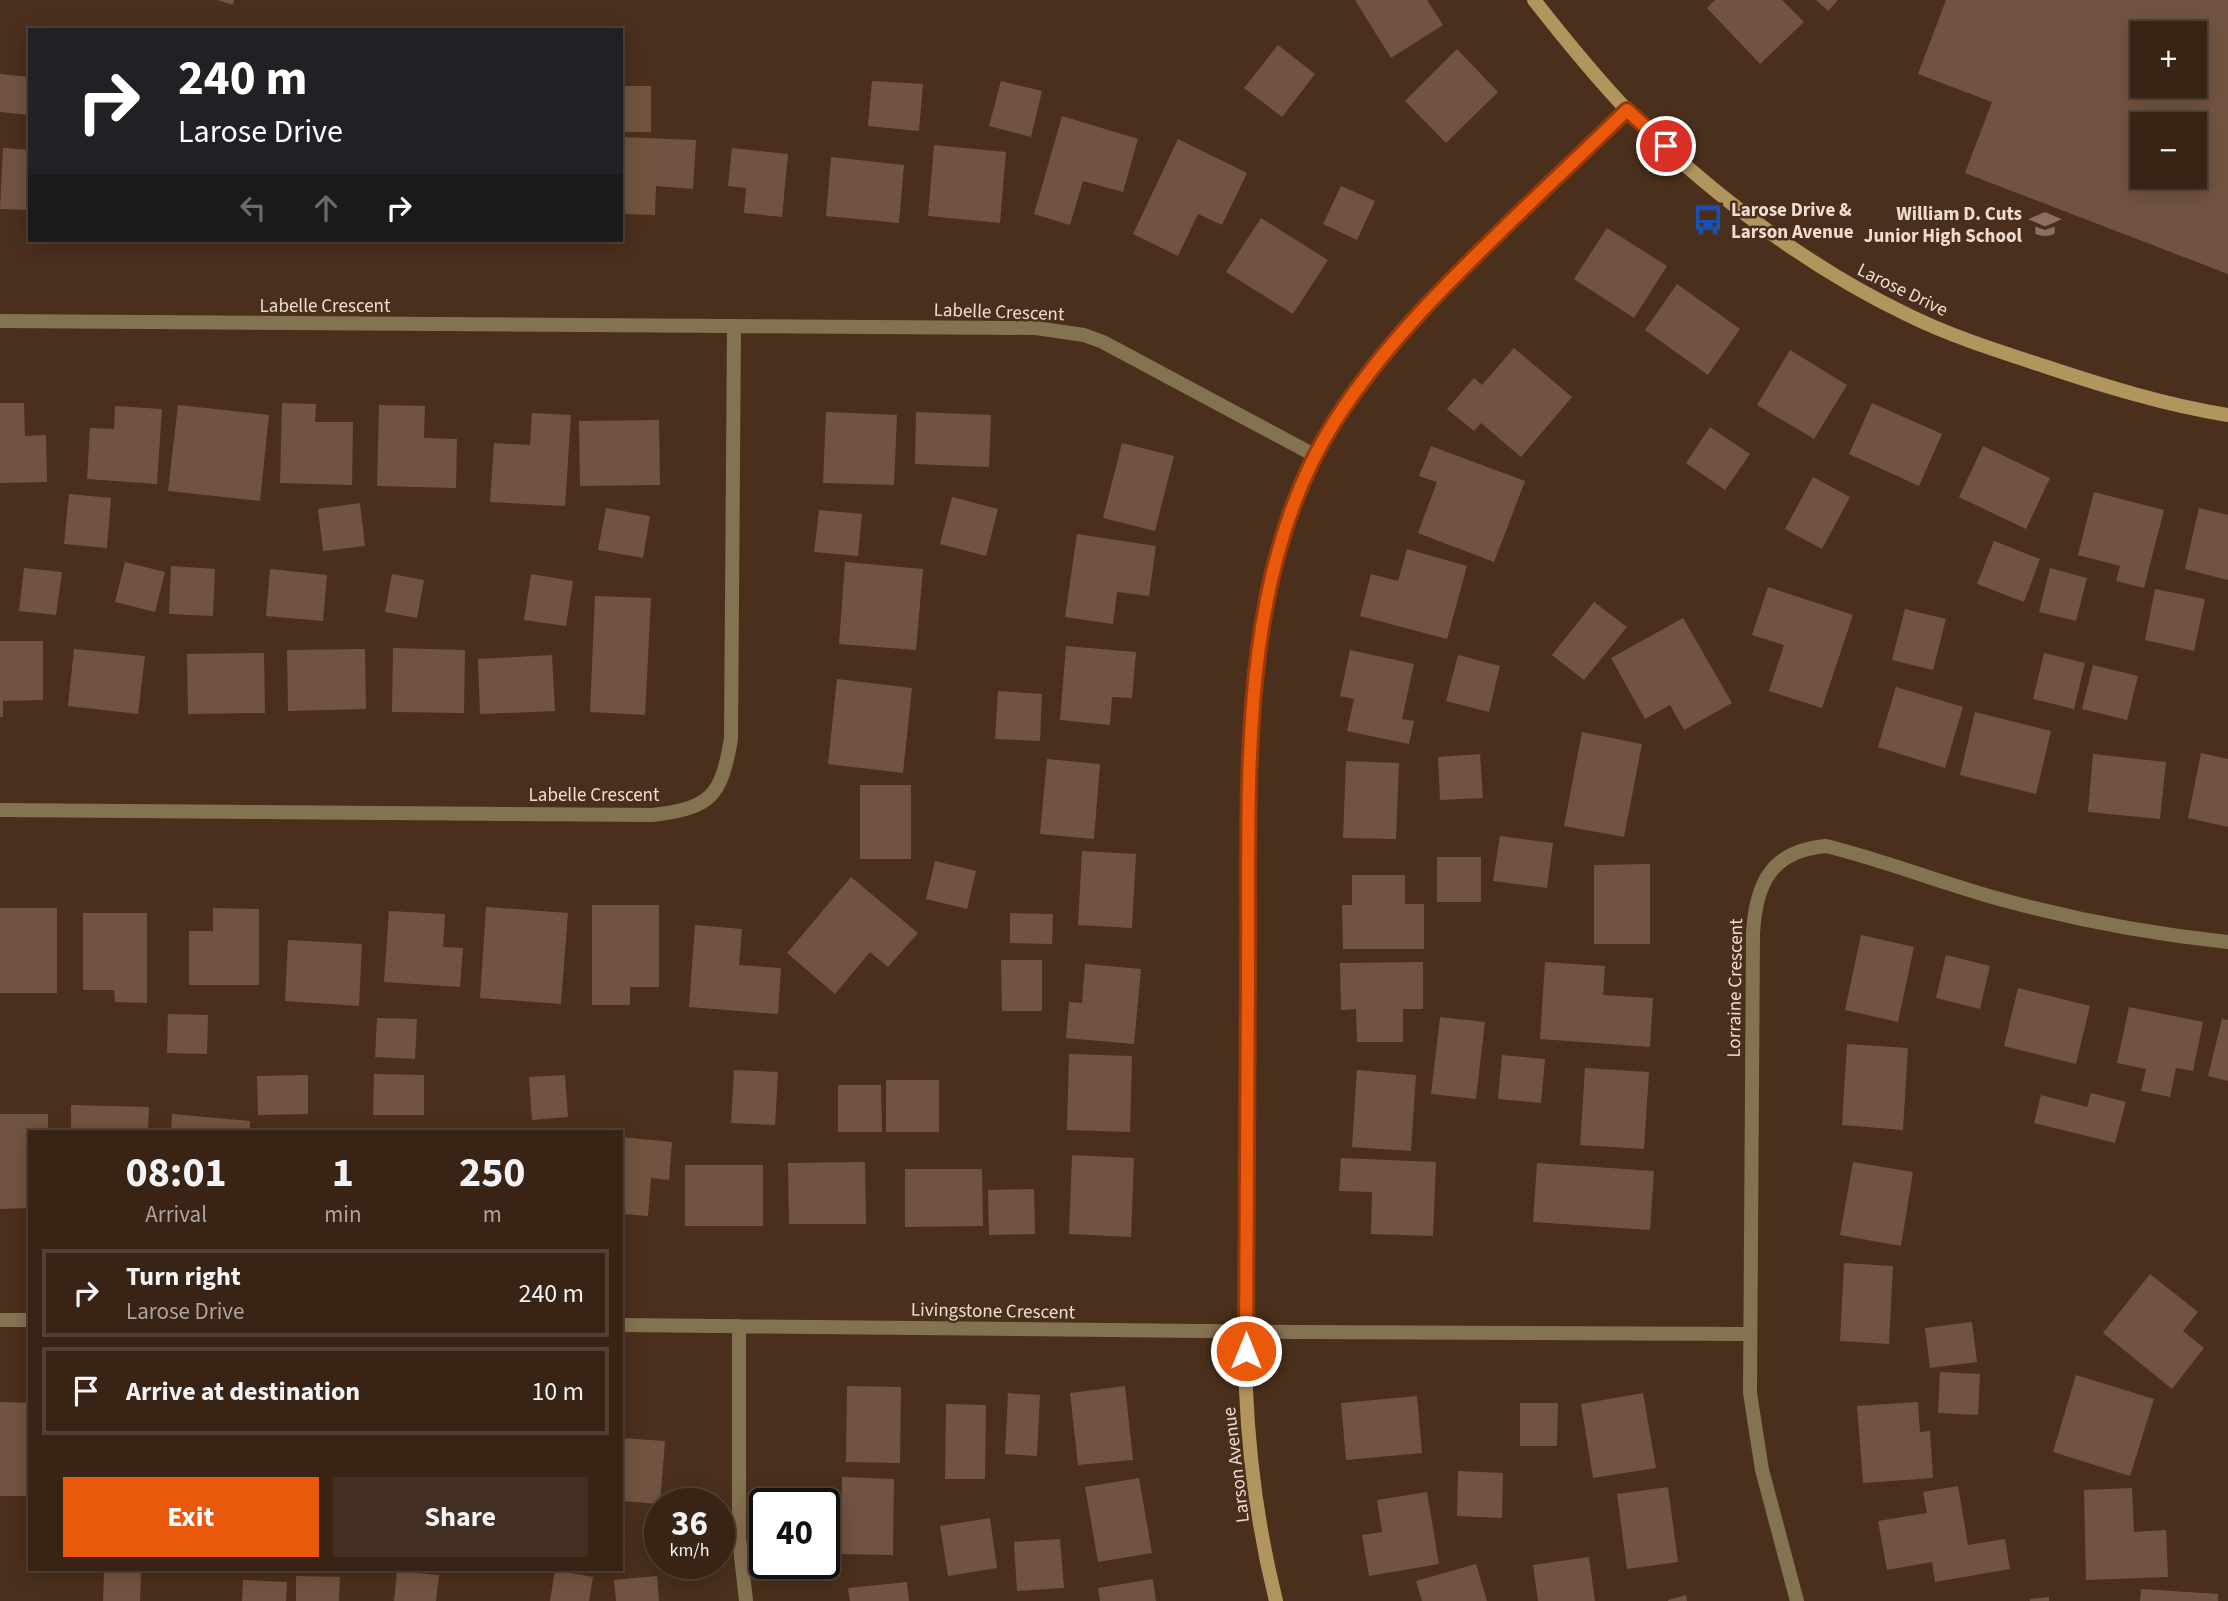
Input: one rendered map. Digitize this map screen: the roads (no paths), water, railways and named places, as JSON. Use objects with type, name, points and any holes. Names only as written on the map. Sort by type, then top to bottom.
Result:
[{"type":"street","name":"Larose Drive","points":[[1534,0],[1579,57],[1627,110],[1685,164],[1813,262],[1874,298],[1949,332],[2074,376],[2166,402],[2228,415]]},
{"type":"street","name":"Larson Avenue","points":[[1276,1601],[1262,1535],[1247,1414],[1246,1332],[1250,769],[1257,668],[1269,589],[1291,513],[1316,456],[1334,423],[1383,353],[1406,325],[1627,110]]},
{"type":"street","name":"Labelle Crescent","points":[[0,321],[1036,328],[1084,335],[1103,342],[1316,456]]},
{"type":"street","name":"Labelle Crescent","points":[[0,810],[652,815],[699,806],[712,796],[721,780],[731,739],[734,327]]},
{"type":"street","name":"Lorraine Crescent","points":[[1797,1601],[1757,1445],[1751,1393],[1753,933],[1754,909],[1767,874],[1786,856],[1826,846],[1947,884],[2045,910],[2126,928],[2228,942]]},
{"type":"street","points":[[0,1320],[28,1320]]},
{"type":"street","name":"Livingstone Crescent","points":[[623,1325],[1246,1332]]},
{"type":"street","points":[[739,1326],[739,1538],[746,1601]]},
{"type":"street","points":[[1246,1332],[1750,1334]]},
{"type":"place","name":"Larose Drive & Larson Avenue","points":[[1708,220]]},
{"type":"place","name":"William D. Cuts Junior High School","points":[[2045,224]]}]
